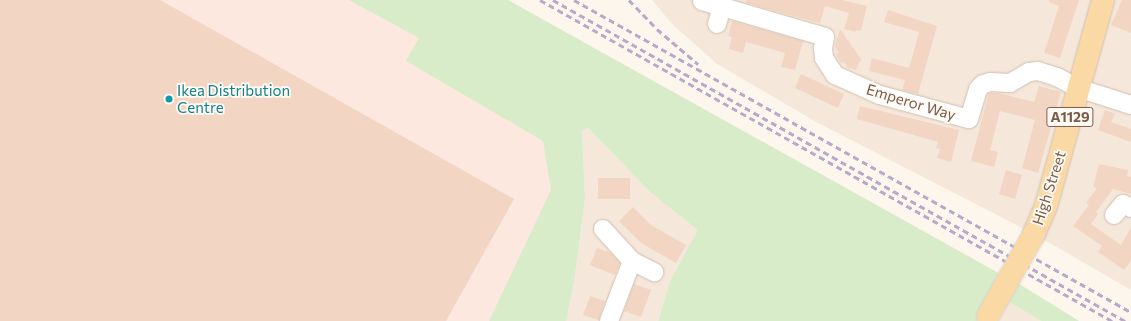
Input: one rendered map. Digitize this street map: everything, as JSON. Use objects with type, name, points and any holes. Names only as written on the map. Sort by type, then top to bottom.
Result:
[{"type":"main road","name":"High Street","points":[[987,319],[1034,234],[1046,206],[1103,0]]},
{"type":"street","name":"Emperor Way","points":[[702,1],[719,15],[825,37],[823,48],[824,58],[835,75],[880,95],[969,119],[978,89],[983,84],[990,82],[1010,83],[1029,72],[1038,71],[1057,77],[1078,88]]},
{"type":"street","points":[[1078,88],[1131,104]]},
{"type":"street","points":[[1114,215],[1123,204],[1131,208]]},
{"type":"street","points":[[603,229],[632,261],[654,272]]},
{"type":"street","points":[[609,321],[632,261]]},
{"type":"shaded area","name":"Ikea Distribution Centre","points":[[0,0],[409,0],[560,127],[555,321],[0,321]]},
{"type":"shaded area","points":[[652,0],[1131,0],[1131,290],[1034,234],[818,123],[717,64],[672,24]]},
{"type":"shaded area","points":[[588,128],[650,192],[699,230],[670,281],[658,321],[566,321],[574,283],[585,199],[582,130]]},
{"type":"shaded area","points":[[1007,301],[1041,321],[996,321]]},
{"type":"green space","points":[[349,0],[508,0],[1004,276],[978,321],[658,321],[670,281],[698,230],[650,192],[588,128],[582,130],[585,199],[574,283],[566,321],[489,321],[551,190],[543,141],[406,61],[419,38]]},
{"type":"green space","points":[[1016,282],[1079,321],[1041,321],[1007,301]]},
{"type":"building","name":"Ikea Distribution Centre","points":[[0,0],[160,0],[514,199],[446,321],[0,321]]},
{"type":"building","points":[[747,0],[842,0],[867,6],[861,31],[856,30],[855,32],[844,29],[849,13],[825,6],[820,23],[746,3]]},
{"type":"building","points":[[1049,0],[1079,0],[1060,58],[1044,53],[1059,6],[1049,2]]},
{"type":"building","points":[[1122,0],[1131,0],[1131,33],[1111,25]]},
{"type":"building","points":[[888,10],[937,26],[918,94],[902,90],[905,80],[869,71],[872,58],[909,68],[919,32],[884,22]]},
{"type":"building","points":[[732,21],[803,41],[795,70],[781,67],[785,53],[746,42],[743,53],[729,49],[732,37],[728,36]]},
{"type":"building","points":[[840,29],[861,59],[856,70],[848,68],[844,62],[841,63],[836,54],[839,53],[835,46]]},
{"type":"building","points":[[801,74],[844,94],[838,108],[795,88]]},
{"type":"building","points":[[1039,86],[1061,92],[1038,173],[1022,168],[1035,120],[1000,111],[990,150],[998,152],[994,167],[971,161],[989,93],[998,93],[1034,102]]},
{"type":"building","points":[[860,106],[959,130],[951,162],[937,158],[940,149],[936,148],[938,142],[857,119]]},
{"type":"building","points":[[1105,110],[1115,114],[1111,122],[1131,129],[1131,142],[1098,130]]},
{"type":"building","points":[[1099,164],[1128,170],[1127,176],[1131,177],[1131,194],[1113,189],[1096,212],[1098,214],[1091,224],[1121,245],[1131,227],[1131,261],[1124,270],[1098,252],[1102,246],[1073,226],[1089,205],[1086,203],[1097,188],[1093,187]]},
{"type":"building","points":[[1006,170],[1022,175],[1015,199],[999,194]]},
{"type":"building","points":[[598,178],[630,178],[630,199],[598,199]]},
{"type":"building","points":[[633,207],[651,225],[686,245],[676,263],[641,243],[619,221]]},
{"type":"building","points":[[597,248],[611,253],[620,263],[615,275],[590,265]]},
{"type":"building","points":[[634,284],[651,290],[641,317],[624,311]]},
{"type":"building","points":[[590,296],[605,301],[599,320],[583,315]]},
{"type":"railway","points":[[540,0],[1112,321]]},
{"type":"railway","points":[[553,0],[1125,321]]},
{"type":"railway","points":[[574,0],[1131,312]]},
{"type":"railway","points":[[629,0],[657,29],[698,64]]},
{"type":"place","name":"Ikea Distribution Centre","points":[[169,99]]}]
